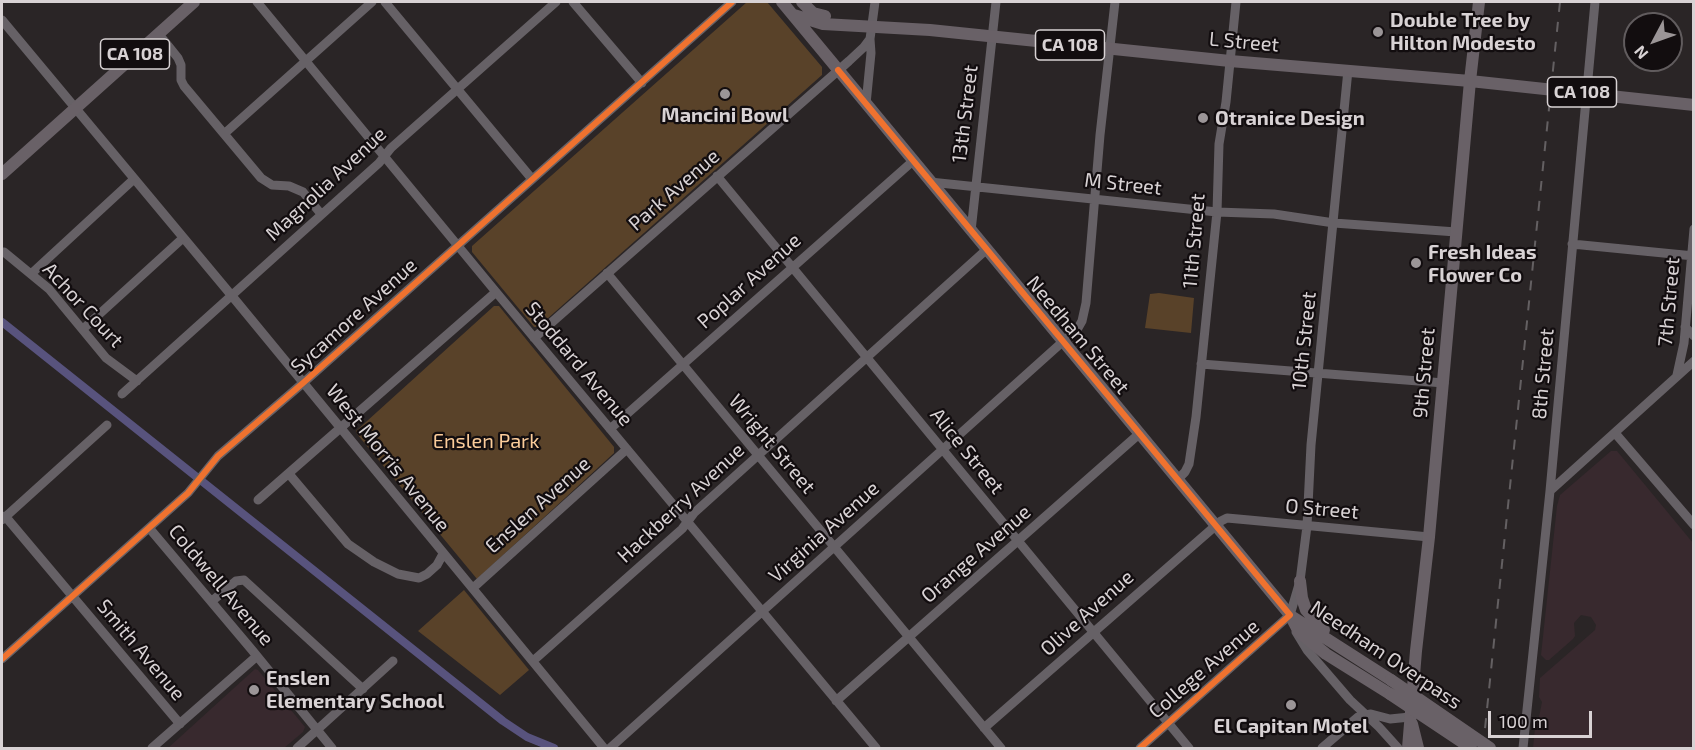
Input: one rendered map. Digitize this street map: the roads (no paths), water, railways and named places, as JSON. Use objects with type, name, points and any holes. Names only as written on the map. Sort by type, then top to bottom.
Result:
[{"type":"main road","name":"Needham Street","points":[[782,2],[1291,618]]},
{"type":"main road","points":[[802,2],[813,13],[832,18],[841,25]]},
{"type":"main road","name":"9th Street","points":[[1408,748],[1479,2]]},
{"type":"main road","name":"CA 108","points":[[2,174],[190,3]]},
{"type":"main road","name":"L Street","points":[[793,14],[823,24],[873,26],[1470,81],[1694,105]]},
{"type":"main road","points":[[1300,580],[1302,598],[1309,615],[1362,662]]},
{"type":"main road","name":"Needham Overpass","points":[[1291,618],[1391,680],[1490,748]]},
{"type":"main road","name":"Needham Overpass","points":[[1291,618],[1317,648],[1471,748]]},
{"type":"main road","points":[[1410,717],[1418,748]]},
{"type":"street","name":"Stoddard Avenue","points":[[257,2],[876,748]]},
{"type":"street","points":[[224,134],[372,2]]},
{"type":"street","points":[[385,2],[532,179]]},
{"type":"street","name":"Magnolia Avenue","points":[[122,394],[386,156],[392,147],[556,2]]},
{"type":"street","points":[[573,2],[642,82]]},
{"type":"street","name":"Sycamore Avenue","points":[[2,659],[150,529],[195,485],[218,456],[732,2]]},
{"type":"street","points":[[866,104],[875,2]]},
{"type":"street","name":"13th Street","points":[[971,231],[996,2]]},
{"type":"street","name":"Virginia Avenue","points":[[610,748],[1078,328],[1084,313],[1115,2]]},
{"type":"street","name":"11th Street","points":[[1177,480],[1186,471],[1190,462],[1217,212],[1219,144],[1226,102],[1236,2]]},
{"type":"street","name":"8th Street","points":[[1523,748],[1550,491],[1595,2]]},
{"type":"street","name":"West Morris Avenue","points":[[2,20],[604,748]]},
{"type":"street","points":[[158,33],[178,58],[184,86],[261,178],[272,185],[289,186],[303,192],[321,214]]},
{"type":"street","name":"Park Avenue","points":[[534,338],[864,47],[870,39]]},
{"type":"street","name":"10th Street","points":[[1291,618],[1300,580],[1306,526],[1311,445],[1348,70]]},
{"type":"street","name":"Poplar Avenue","points":[[610,429],[913,161]]},
{"type":"street","name":"Alice Street","points":[[717,176],[1189,748]]},
{"type":"street","points":[[31,274],[134,179]]},
{"type":"street","name":"M Street","points":[[930,182],[1217,212],[1274,214],[1334,223],[1456,232]]},
{"type":"street","name":"7th Street","points":[[1676,377],[1680,366],[1685,327],[1694,229]]},
{"type":"street","points":[[83,329],[183,238]]},
{"type":"street","points":[[1572,244],[1692,256]]},
{"type":"street","name":"Hackberry Avenue","points":[[533,661],[986,250]]},
{"type":"street","name":"Achor Court","points":[[4,252],[50,289],[106,358],[137,381]]},
{"type":"street","name":"Wright Street","points":[[607,273],[1001,748]]},
{"type":"street","points":[[258,500],[341,430],[496,292]]},
{"type":"street","points":[[1685,327],[1694,336]]},
{"type":"street","points":[[1550,491],[1694,361]]},
{"type":"street","points":[[1201,364],[1444,383]]},
{"type":"street","points":[[3,518],[106,425]]},
{"type":"street","points":[[1616,433],[1694,525]]},
{"type":"street","name":"Orange Avenue","points":[[836,701],[1139,434]]},
{"type":"street","name":"Enslen Avenue","points":[[473,588],[627,449]]},
{"type":"street","points":[[289,474],[348,544],[374,562],[398,574],[418,578],[437,565],[443,554]]},
{"type":"street","name":"Smith Avenue","points":[[3,518],[73,596],[180,724]]},
{"type":"street","name":"O Street","points":[[1214,525],[1227,518],[1429,537]]},
{"type":"street","name":"Olive Avenue","points":[[984,728],[1214,525]]},
{"type":"street","name":"Coldwell Avenue","points":[[150,529],[258,656],[332,748]]},
{"type":"street","points":[[212,602],[236,581],[244,580],[363,689]]},
{"type":"street","name":"Needham Street","points":[[1291,618],[1307,650],[1349,699],[1398,748]]},
{"type":"street","name":"College Avenue","points":[[1140,748],[1291,618]]},
{"type":"street","points":[[152,748],[258,656]]},
{"type":"street","points":[[297,748],[393,661]]},
{"type":"street","points":[[1322,748],[1358,717],[1366,714],[1390,719],[1410,717]]},
{"type":"waterway","points":[[2,322],[503,721],[527,737],[554,748]]},
{"type":"railway","points":[[1483,748],[1560,2]]},
{"type":"place","name":"Double Tree by Hilton Modesto","points":[[1378,32]]},
{"type":"place","name":"Mancini Bowl","points":[[725,94]]},
{"type":"place","name":"Otranice Design","points":[[1203,118]]},
{"type":"place","name":"Fresh Ideas Flower Co","points":[[1416,263]]},
{"type":"place","name":"Enslen Elementary School","points":[[254,690]]},
{"type":"place","name":"El Capitan Motel","points":[[1291,705]]},
{"type":"park label","name":"Enslen Park","points":[[486,441]]}]
